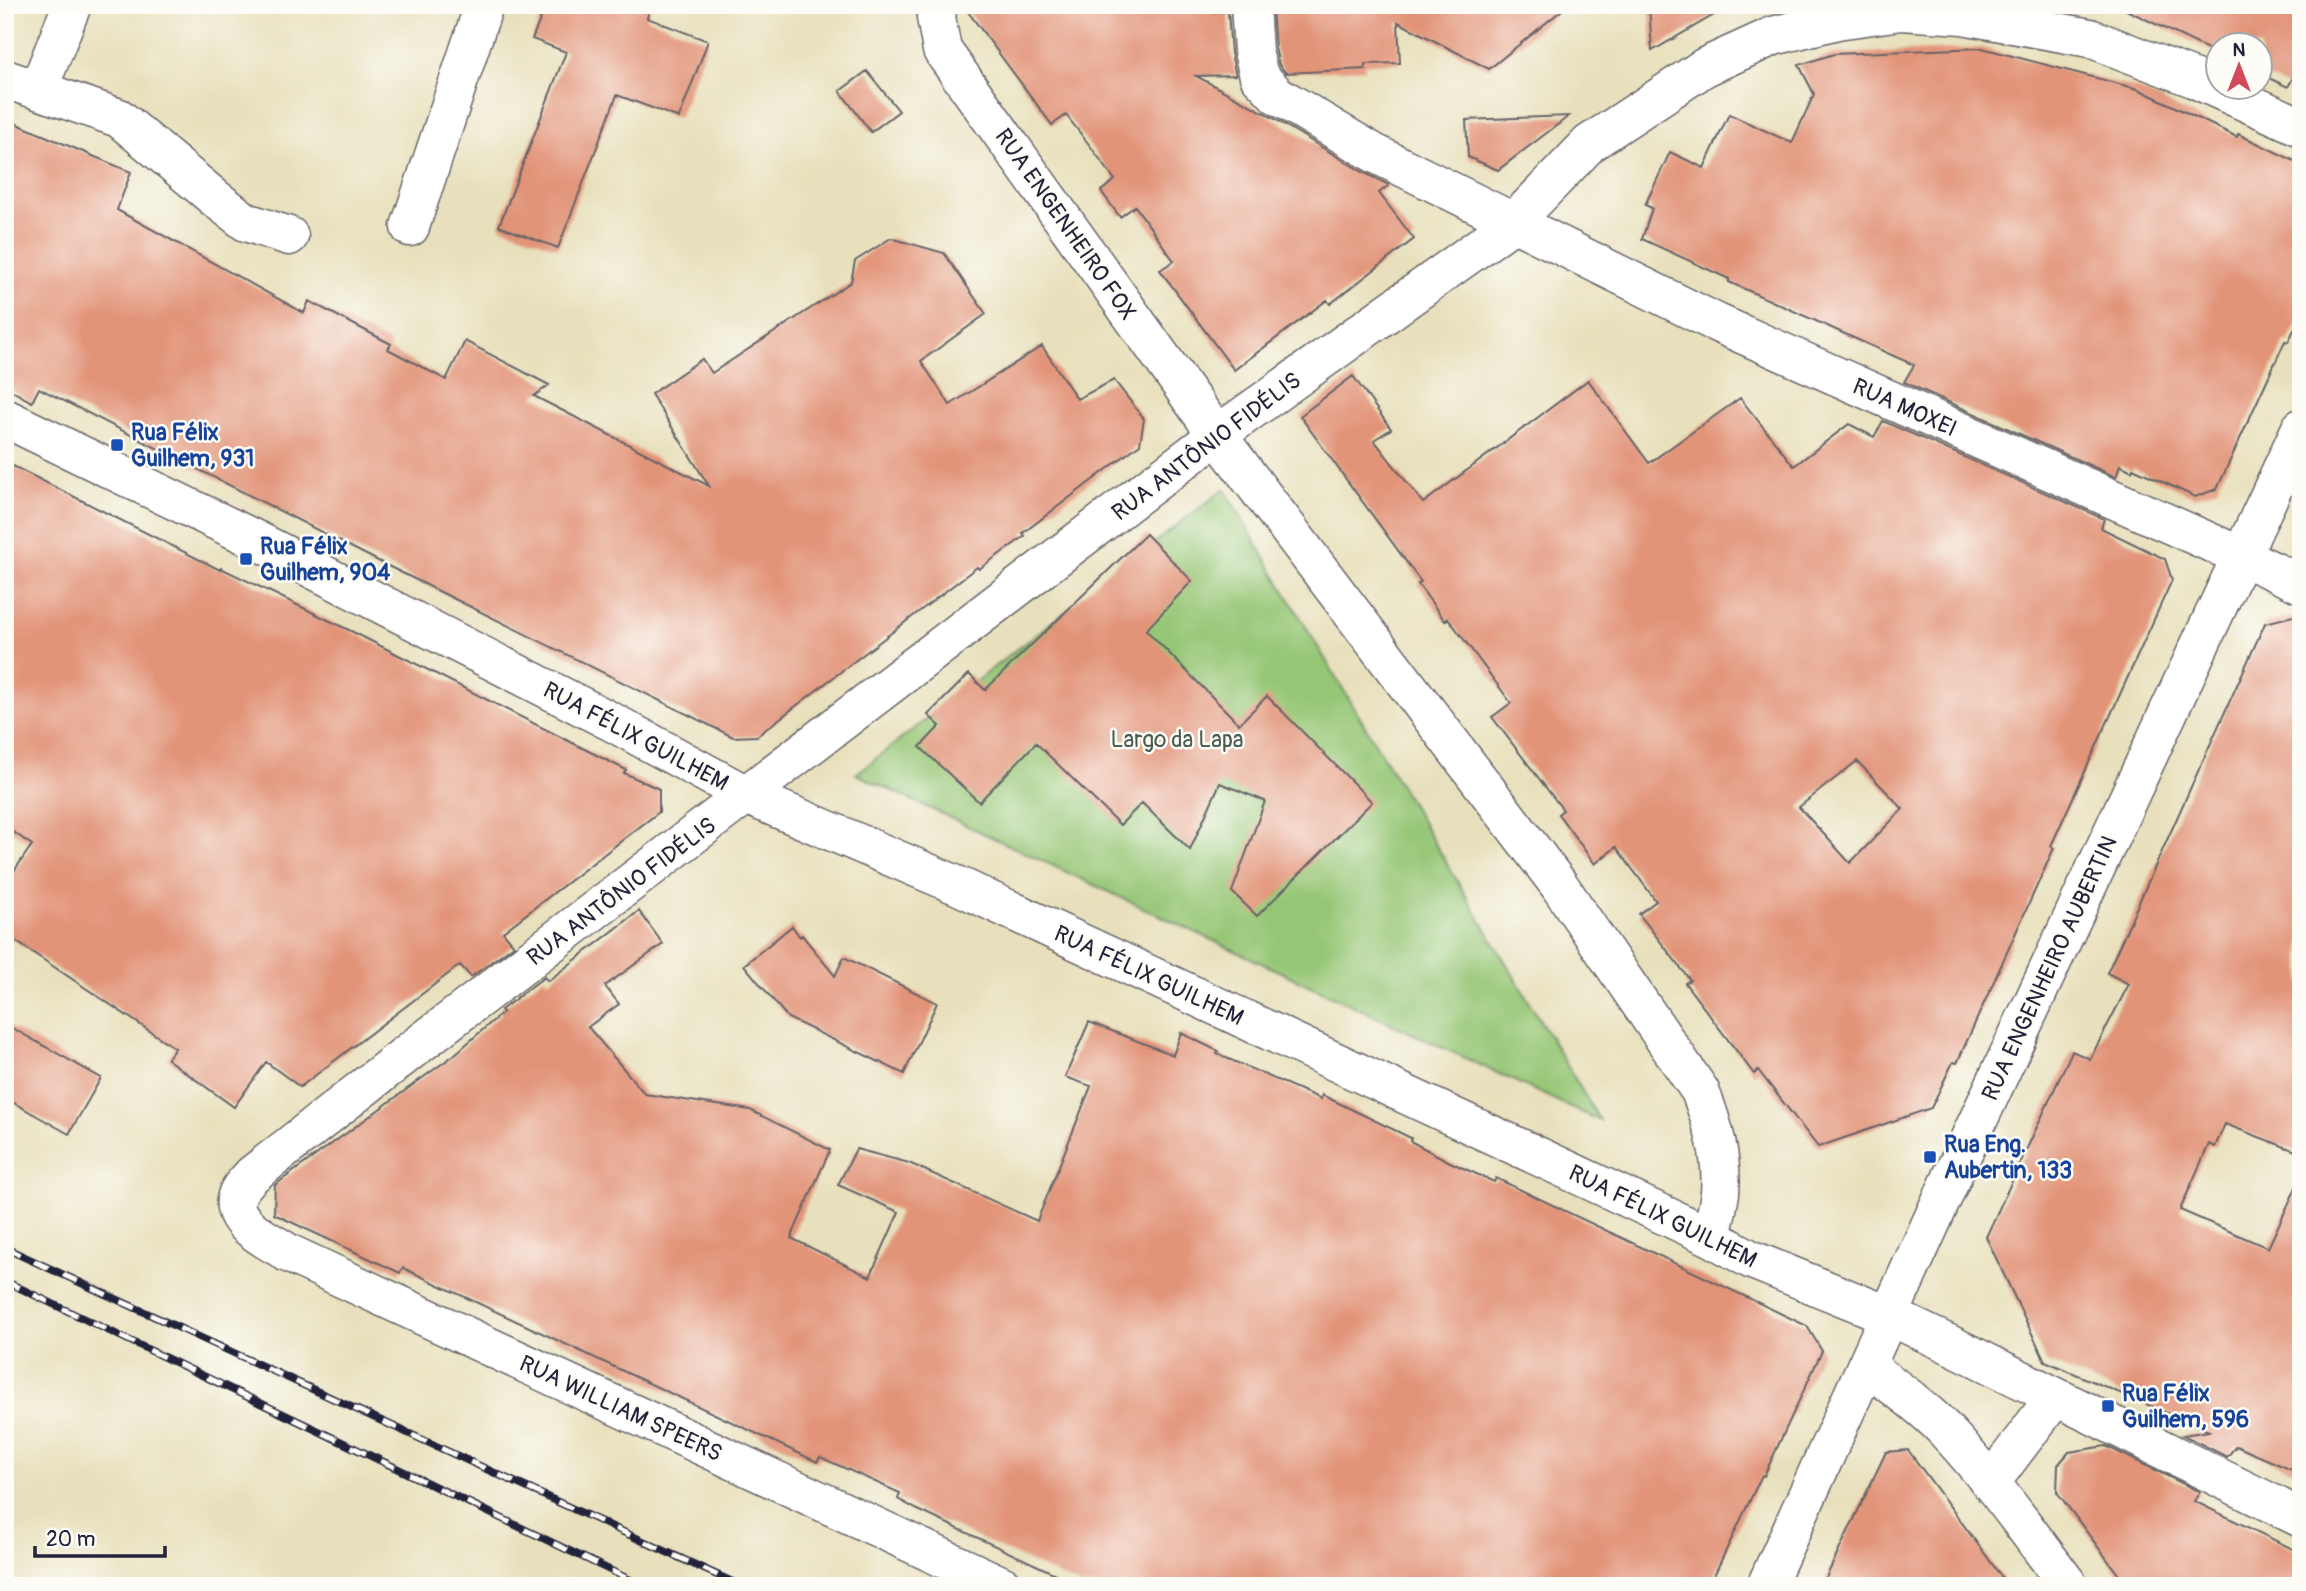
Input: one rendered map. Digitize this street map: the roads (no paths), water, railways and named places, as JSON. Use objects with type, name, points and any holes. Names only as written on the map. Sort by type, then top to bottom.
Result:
[{"type":"street","points":[[72,5],[22,84],[119,118],[246,222],[289,236]]},
{"type":"street","points":[[410,227],[484,5]]},
{"type":"street","points":[[1250,5],[1253,51],[1259,76],[1277,95],[1374,153],[1513,223]]},
{"type":"street","name":"RUA ENGENHEIRO FOX","points":[[931,9],[942,50],[1217,435]]},
{"type":"street","name":"RUA ANTÔNIO FIDÉLIS","points":[[242,1222],[236,1208],[238,1194],[252,1175],[1217,435],[1513,223],[1590,143],[1705,66],[1773,36],[1837,20],[1902,11],[1963,15],[2090,38],[2193,78],[2301,127]]},
{"type":"street","name":"RUA MOXEI","points":[[1513,223],[1717,323],[2301,584]]},
{"type":"street","name":"RUA FÉLIX GUILHEM","points":[[5,418],[254,539],[614,723],[746,795],[959,886],[1711,1237],[1750,1259],[1889,1316],[2301,1518]]},
{"type":"street","name":"RUA ENGENHEIRO AUBERTIN","points":[[1766,1586],[2301,428]]},
{"type":"street","points":[[1217,435],[1559,885],[1700,1091],[1711,1117],[1719,1151],[1720,1193],[1711,1237]]},
{"type":"street","name":"RUA WILLIAM SPEERS","points":[[242,1222],[288,1253],[1003,1586]]},
{"type":"street","points":[[1866,1366],[1909,1398],[1943,1429],[1991,1482],[2069,1586]]},
{"type":"street","points":[[1991,1482],[2055,1397]]},
{"type":"railway","points":[[5,1248],[741,1586]]},
{"type":"railway","points":[[5,1281],[643,1586]]},
{"type":"place","name":"Rua Félix Guilhem, 931","points":[[117,445]]},
{"type":"place","name":"Rua Félix Guilhem, 904","points":[[246,559]]},
{"type":"place","name":"Rua Eng. Aubertin, 133","points":[[1930,1157]]},
{"type":"place","name":"Rua Félix Guilhem, 596","points":[[2108,1406]]},
{"type":"park label","name":"Largo da Lapa","points":[[1177,739]]}]
